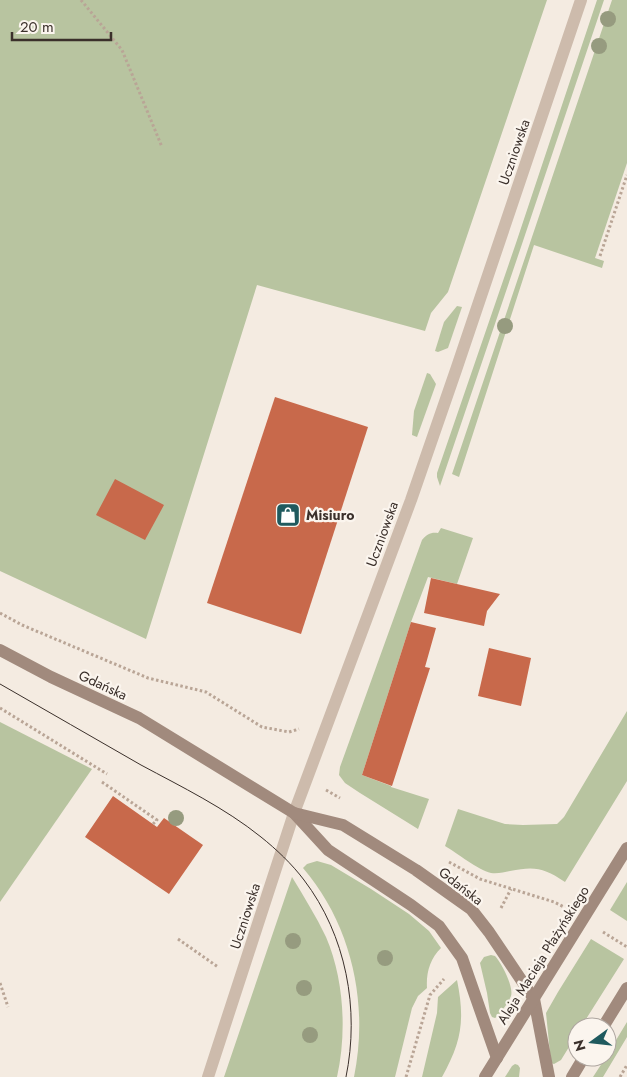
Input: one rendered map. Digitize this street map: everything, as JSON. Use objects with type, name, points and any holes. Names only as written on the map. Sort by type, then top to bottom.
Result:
[{"type":"street","name":"Uczniowska","points":[[208,1077],[294,813],[418,481],[581,0]]},
{"type":"street","name":"Gdańska","points":[[0,650],[139,718],[294,813],[328,850],[411,905],[439,926],[462,958],[497,1058]]},
{"type":"street","name":"Gdańska","points":[[294,813],[343,825],[416,870],[471,909],[489,932],[534,999],[549,1077]]},
{"type":"street","name":"Aleja Macieja Płażyńskiego","points":[[485,1077],[627,848]]},
{"type":"street","points":[[609,1017],[627,988]]},
{"type":"path","points":[[81,0],[122,50],[162,147]]},
{"type":"path","points":[[600,256],[627,176]]},
{"type":"path","points":[[0,613],[22,625],[148,678],[206,692],[262,727],[290,732],[299,729]]},
{"type":"path","points":[[0,708],[107,774]]},
{"type":"path","points":[[102,782],[157,820],[153,824]]},
{"type":"path","points":[[331,793],[347,802]]},
{"type":"path","points":[[442,858],[480,879],[554,902],[627,947]]},
{"type":"path","points":[[178,939],[223,970]]},
{"type":"path","points":[[0,983],[8,1007]]},
{"type":"path","points":[[620,1077],[627,1064]]},
{"type":"green space","points":[[0,0],[547,0],[448,292],[431,313],[425,331],[257,285],[146,639],[0,571]]},
{"type":"green space","points":[[597,0],[604,0],[440,486],[437,473]]},
{"type":"green space","points":[[612,0],[627,0],[627,163],[595,258],[604,261],[602,268],[534,245],[459,477],[452,474]]},
{"type":"green space","points":[[457,306],[462,307],[448,348],[438,352],[435,351],[444,322]]},
{"type":"green space","points":[[427,373],[430,374],[436,384],[417,437],[412,435],[414,411]]},
{"type":"green space","points":[[441,528],[473,538],[457,584],[428,577],[411,622],[362,775],[391,787],[429,799],[418,829],[345,783],[339,775],[340,767],[422,540],[429,534],[438,533]]},
{"type":"green space","points":[[627,711],[627,781],[565,882],[539,869],[519,869],[491,873],[474,865],[445,846],[458,809],[505,824],[557,824],[564,817]]},
{"type":"green space","points":[[0,722],[92,769],[0,902]]},
{"type":"green space","points":[[317,861],[331,865],[409,914],[429,931],[441,948],[429,966],[427,988],[418,996],[412,1008],[395,1077],[354,1077],[359,1022],[357,994],[345,940],[334,914],[320,890],[303,868],[307,864]]},
{"type":"green space","points":[[292,877],[326,937],[337,970],[343,1024],[337,1077],[224,1077]]},
{"type":"green space","points":[[627,882],[627,921],[610,910]]},
{"type":"green space","points":[[591,939],[624,959],[587,1017],[567,1017],[567,1050],[561,1060],[554,1064],[551,1063],[546,1013]]},
{"type":"green space","points":[[491,955],[498,959],[511,987],[509,1001],[495,1018],[490,1013],[480,963],[484,957]]},
{"type":"green space","points":[[457,980],[461,1007],[458,1041],[442,1077],[422,1077],[437,1013],[438,997]]},
{"type":"green space","points":[[627,1022],[627,1037],[617,1054],[617,1038]]},
{"type":"green space","points":[[515,1064],[520,1068],[519,1077],[505,1077],[512,1066]]},
{"type":"green space","points":[[600,1067],[609,1067],[603,1077],[593,1077]]},
{"type":"building","name":"Misiuro","points":[[275,397],[368,427],[301,634],[207,603]]},
{"type":"building","points":[[115,479],[164,505],[145,540],[96,515]]},
{"type":"building","points":[[431,578],[500,594],[487,611],[484,626],[424,613]]},
{"type":"building","points":[[411,622],[436,628],[425,667],[430,668],[392,786],[362,775]]},
{"type":"building","points":[[489,648],[531,658],[521,706],[478,696]]},
{"type":"building","points":[[113,796],[157,827],[164,818],[203,845],[169,894],[85,837]]},
{"type":"tram line","points":[[0,684],[218,807],[261,837],[294,868],[318,901],[330,924],[346,974],[350,999],[351,1025],[346,1077]]},
{"type":"place","name":"Misiuro","points":[[288,515]]}]
